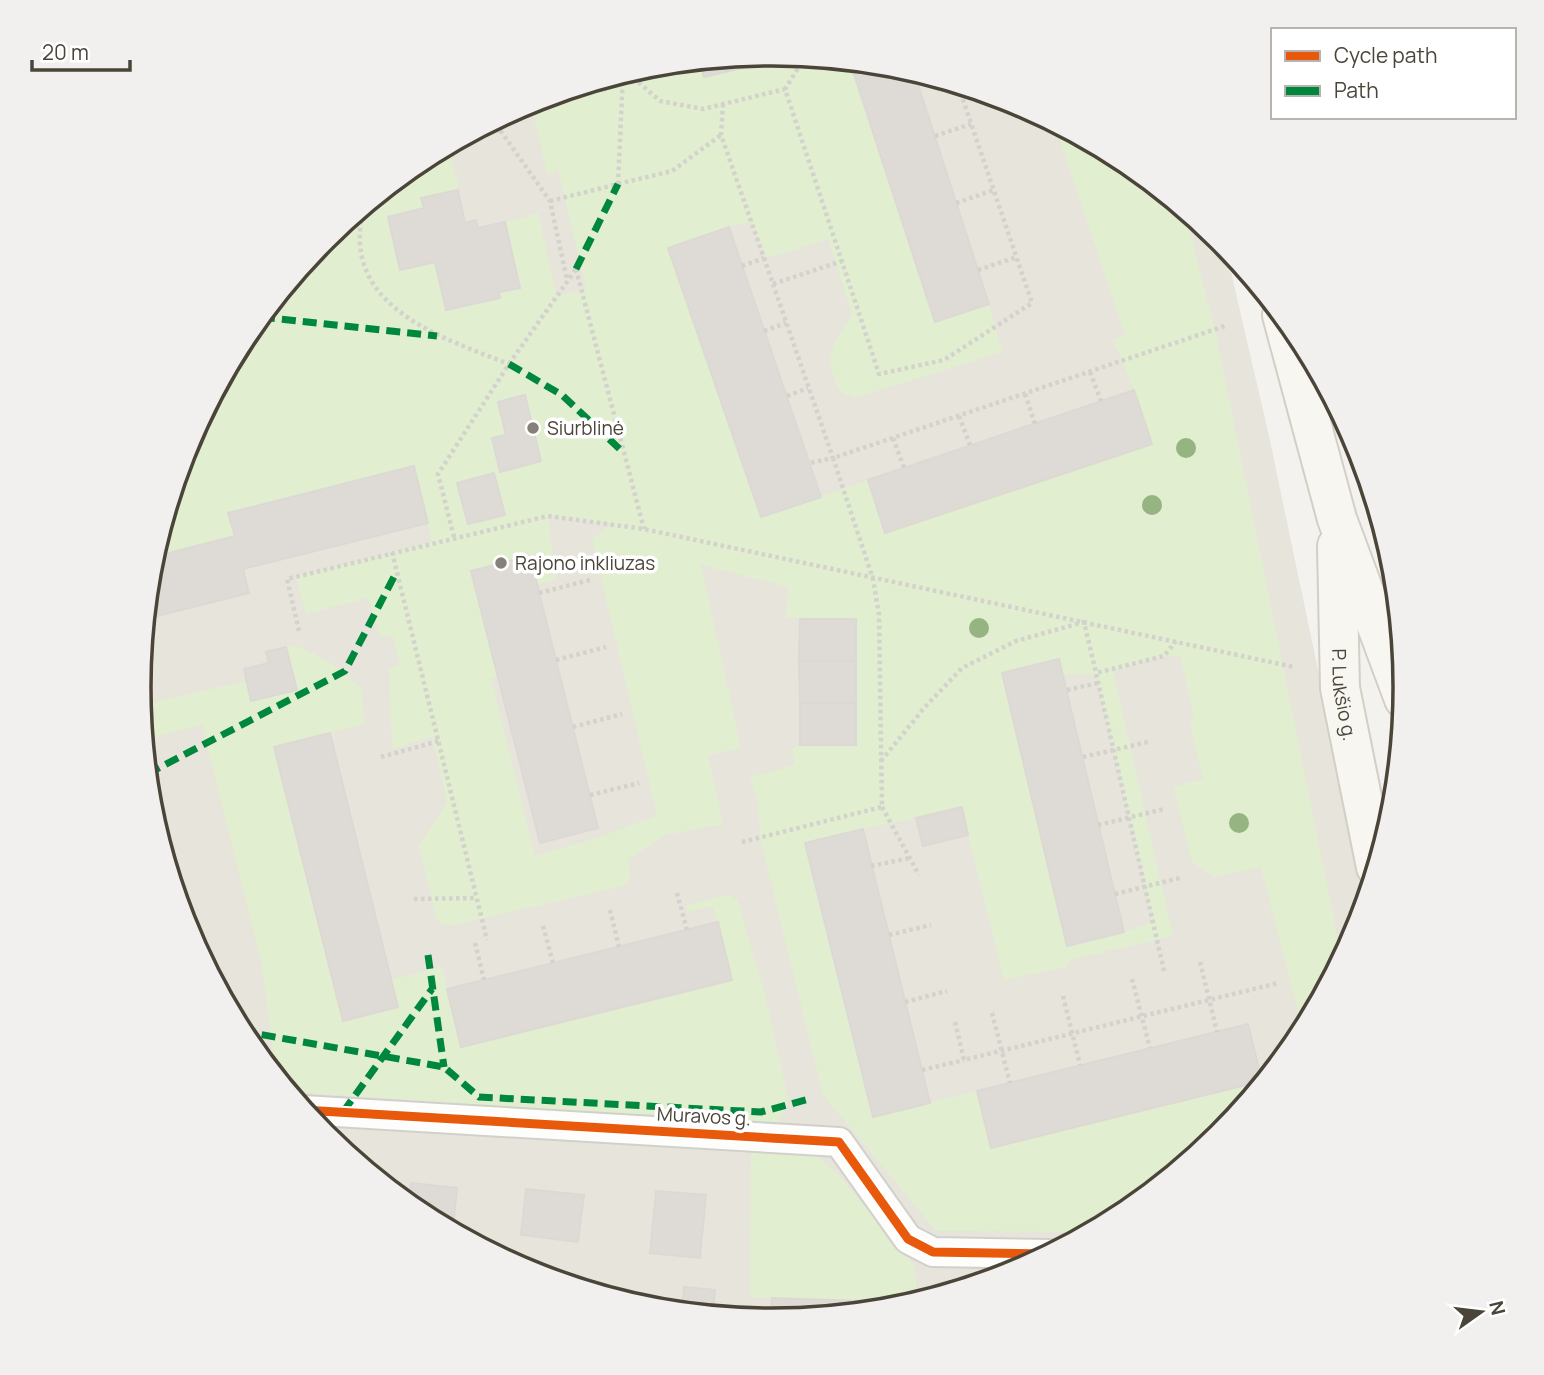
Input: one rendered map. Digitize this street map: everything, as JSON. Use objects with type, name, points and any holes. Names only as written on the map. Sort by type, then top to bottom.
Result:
[{"type":"main road","name":"P. Lukšio g.","points":[[1290,346],[1337,519],[1393,668]]},
{"type":"main road","name":"P. Lukšio g.","points":[[1337,519],[1340,688],[1379,809]]},
{"type":"street","name":"Muravos g.","points":[[318,1111],[839,1142],[908,1239],[933,1252],[1026,1254]]},
{"type":"path","points":[[638,81],[660,101],[703,109],[785,89],[799,67]]},
{"type":"path","points":[[618,184],[622,85]]},
{"type":"path","points":[[785,89],[879,374],[944,360],[1032,303],[962,96]]},
{"type":"path","points":[[723,104],[721,135],[873,579],[879,615],[882,807],[919,875]]},
{"type":"path","points":[[935,136],[971,124]]},
{"type":"path","points":[[500,130],[550,201],[567,282]]},
{"type":"path","points":[[550,201],[672,170],[721,135]]},
{"type":"path","points":[[956,203],[994,190]]},
{"type":"path","points":[[360,224],[361,259],[376,289],[405,316],[437,336],[509,364]]},
{"type":"path","points":[[978,270],[1017,257]]},
{"type":"path","points":[[742,266],[764,258]]},
{"type":"path","points":[[773,284],[842,261]]},
{"type":"path","points":[[454,537],[439,474],[509,364],[576,269],[644,529]]},
{"type":"path","points":[[764,331],[786,323]]},
{"type":"path","points":[[810,463],[893,438],[1225,326]]},
{"type":"path","points":[[1090,372],[1101,401]]},
{"type":"path","points":[[787,396],[808,388]]},
{"type":"path","points":[[1025,394],[1035,424]]},
{"type":"path","points":[[959,416],[970,445]]},
{"type":"path","points":[[893,438],[904,468]]},
{"type":"path","points":[[299,631],[288,579],[548,516],[644,529],[1294,667]]},
{"type":"path","points":[[393,552],[487,940]]},
{"type":"path","points":[[539,593],[590,580]]},
{"type":"path","points":[[1084,622],[1164,971]]},
{"type":"path","points":[[881,762],[925,707],[962,668],[1016,641],[1084,622]]},
{"type":"path","points":[[1096,673],[1164,656],[1176,640]]},
{"type":"path","points":[[556,660],[606,647]]},
{"type":"path","points":[[1067,691],[1098,683]]},
{"type":"path","points":[[573,727],[622,714]]},
{"type":"path","points":[[381,757],[439,741]]},
{"type":"path","points":[[1083,757],[1149,742]]},
{"type":"path","points":[[590,795],[639,783]]},
{"type":"path","points":[[743,842],[882,807]]},
{"type":"path","points":[[1098,825],[1164,809]]},
{"type":"path","points":[[872,866],[910,858]]},
{"type":"path","points":[[1115,894],[1180,878]]},
{"type":"path","points":[[677,893],[687,930]]},
{"type":"path","points":[[414,899],[477,898]]},
{"type":"path","points":[[610,910],[619,947]]},
{"type":"path","points":[[889,935],[931,925]]},
{"type":"path","points":[[543,926],[553,963]]},
{"type":"path","points":[[475,943],[484,980]]},
{"type":"path","points":[[1200,962],[1217,1031]]},
{"type":"path","points":[[1132,979],[1150,1048]]},
{"type":"path","points":[[922,1070],[1278,983]]},
{"type":"path","points":[[905,1002],[947,991]]},
{"type":"path","points":[[1063,996],[1080,1065]]},
{"type":"path","points":[[992,1013],[1010,1083]]},
{"type":"path","points":[[955,1022],[964,1060]]},
{"type":"shaded area","points":[[772,66],[893,78],[972,99],[1010,114],[1083,150],[1117,171],[1181,221],[1230,269],[1269,436],[1362,880],[1346,925],[1310,998],[1265,1066],[1239,1097],[1211,1127],[1150,1180],[1117,1204],[1047,1244],[972,1276],[933,1287],[893,1297],[813,1307],[731,1307],[691,1303],[651,1297],[572,1276],[497,1244],[461,1225],[427,1204],[363,1154],[333,1127],[279,1066],[234,998],[215,962],[198,925],[172,848],[156,769],[152,728],[152,647],[156,606],[172,527],[184,488],[198,450],[234,377],[279,309],[305,278],[333,248],[394,195],[427,171],[497,131],[572,99],[651,78]]},
{"type":"green space","points":[[772,66],[853,72],[935,321],[989,304],[1002,352],[855,398],[840,392],[831,368],[835,343],[852,314],[828,239],[767,258],[751,222],[729,227],[669,249],[761,517],[868,480],[886,533],[1151,444],[1134,390],[1113,340],[1125,335],[1060,138],[1117,171],[1189,228],[1216,334],[1338,941],[1310,998],[1299,1015],[1261,867],[1214,877],[1192,862],[1173,787],[1203,779],[1190,725],[1194,715],[1180,656],[1164,656],[1113,670],[1173,936],[1070,960],[1066,967],[1004,980],[961,807],[805,843],[873,1117],[977,1091],[992,1147],[1248,1086],[1211,1127],[1150,1180],[1117,1204],[1069,1232],[936,1231],[823,1095],[760,838],[758,803],[750,777],[795,765],[792,748],[800,745],[856,745],[856,619],[786,617],[788,587],[701,565],[741,748],[708,755],[723,824],[665,835],[628,859],[630,878],[624,886],[449,926],[440,924],[436,917],[419,846],[447,802],[432,737],[392,749],[389,669],[400,665],[393,636],[381,638],[368,598],[306,614],[296,577],[432,542],[414,466],[229,513],[235,536],[166,554],[184,488],[198,450],[234,377],[279,309],[333,248],[363,221],[394,195],[451,157],[459,188],[422,198],[424,208],[388,216],[400,269],[435,262],[499,292],[519,288],[505,222],[538,213],[557,297],[586,288],[558,169],[548,176],[533,114],[572,99],[651,78],[702,71],[704,77],[744,67]],"holes":[[[548,516],[613,524],[592,539],[657,816],[535,856],[491,679],[498,676],[537,585],[556,579]],[[1058,660],[1063,675],[1096,674],[1154,922],[1068,946],[1002,673]]]},
{"type":"green space","points":[[295,645],[328,661],[361,687],[365,724],[274,747],[343,1021],[398,1007],[391,980],[442,966],[462,1047],[732,981],[713,906],[687,912],[686,905],[728,895],[737,899],[764,991],[787,1092],[788,1105],[778,1121],[767,1124],[302,1093],[274,1058],[262,965],[202,725],[153,737],[152,728],[151,703],[246,682],[251,701],[296,689],[286,647]]},
{"type":"green space","points":[[751,1147],[809,1149],[837,1173],[915,1267],[916,1291],[893,1297],[859,1302],[750,1297]]},
{"type":"building","points":[[745,67],[704,77],[702,71]]},
{"type":"building","points":[[853,72],[918,84],[989,304],[935,322]]},
{"type":"building","points":[[458,190],[465,223],[476,220],[478,228],[505,222],[520,288],[499,292],[500,298],[446,310],[435,262],[400,270],[388,217],[424,208],[421,198]]},
{"type":"building","points":[[729,227],[821,497],[761,517],[668,248]]},
{"type":"building","points":[[1134,390],[1152,444],[885,533],[868,480]]},
{"type":"building","points":[[525,395],[541,461],[500,472],[492,438],[506,435],[498,402]]},
{"type":"building","points":[[414,466],[428,523],[243,569],[249,593],[155,617],[166,554],[235,536],[228,513]]},
{"type":"building","points":[[494,473],[505,515],[468,524],[457,483]]},
{"type":"building","points":[[530,556],[598,828],[540,843],[471,571]]},
{"type":"building","points":[[800,619],[856,619],[856,661],[799,661]]},
{"type":"building","points":[[286,647],[297,690],[251,701],[244,669],[269,663],[266,652]]},
{"type":"building","points":[[1059,659],[1124,932],[1067,946],[1002,673]]},
{"type":"building","points":[[799,661],[856,661],[856,703],[800,703]]},
{"type":"building","points":[[800,703],[856,703],[856,745],[800,745]]},
{"type":"building","points":[[330,733],[398,1007],[343,1021],[274,747]]},
{"type":"building","points":[[962,807],[968,835],[923,846],[916,818]]},
{"type":"building","points":[[863,829],[930,1103],[873,1117],[805,843]]},
{"type":"building","points":[[718,922],[732,980],[461,1047],[447,989]]},
{"type":"building","points":[[1248,1024],[1260,1072],[1250,1084],[991,1148],[977,1091]]},
{"type":"building","points":[[411,1183],[457,1188],[454,1221],[427,1204],[410,1192]]},
{"type":"building","points":[[526,1189],[584,1195],[578,1242],[521,1235]]},
{"type":"building","points":[[656,1191],[706,1195],[700,1258],[650,1253]]},
{"type":"building","points":[[684,1287],[715,1290],[714,1305],[683,1302]]},
{"type":"building","points":[[772,1298],[859,1301],[813,1307],[772,1308]]},
{"type":"marked path","points":[[576,269],[618,184]]},
{"type":"marked path","points":[[273,318],[437,336]]},
{"type":"marked path","points":[[509,364],[562,395],[624,453]]},
{"type":"marked path","points":[[156,769],[345,671],[397,571]]},
{"type":"marked path","points":[[428,955],[444,1067]]},
{"type":"marked path","points":[[343,1112],[432,989]]},
{"type":"marked path","points":[[257,1034],[444,1067],[479,1097],[761,1112],[809,1099]]},
{"type":"cycle path","points":[[318,1111],[839,1142],[908,1239],[933,1252],[1026,1254]]},
{"type":"place","name":"Siurblinė","points":[[533,428]]},
{"type":"place","name":"Rajono inkliuzas","points":[[501,563]]}]
